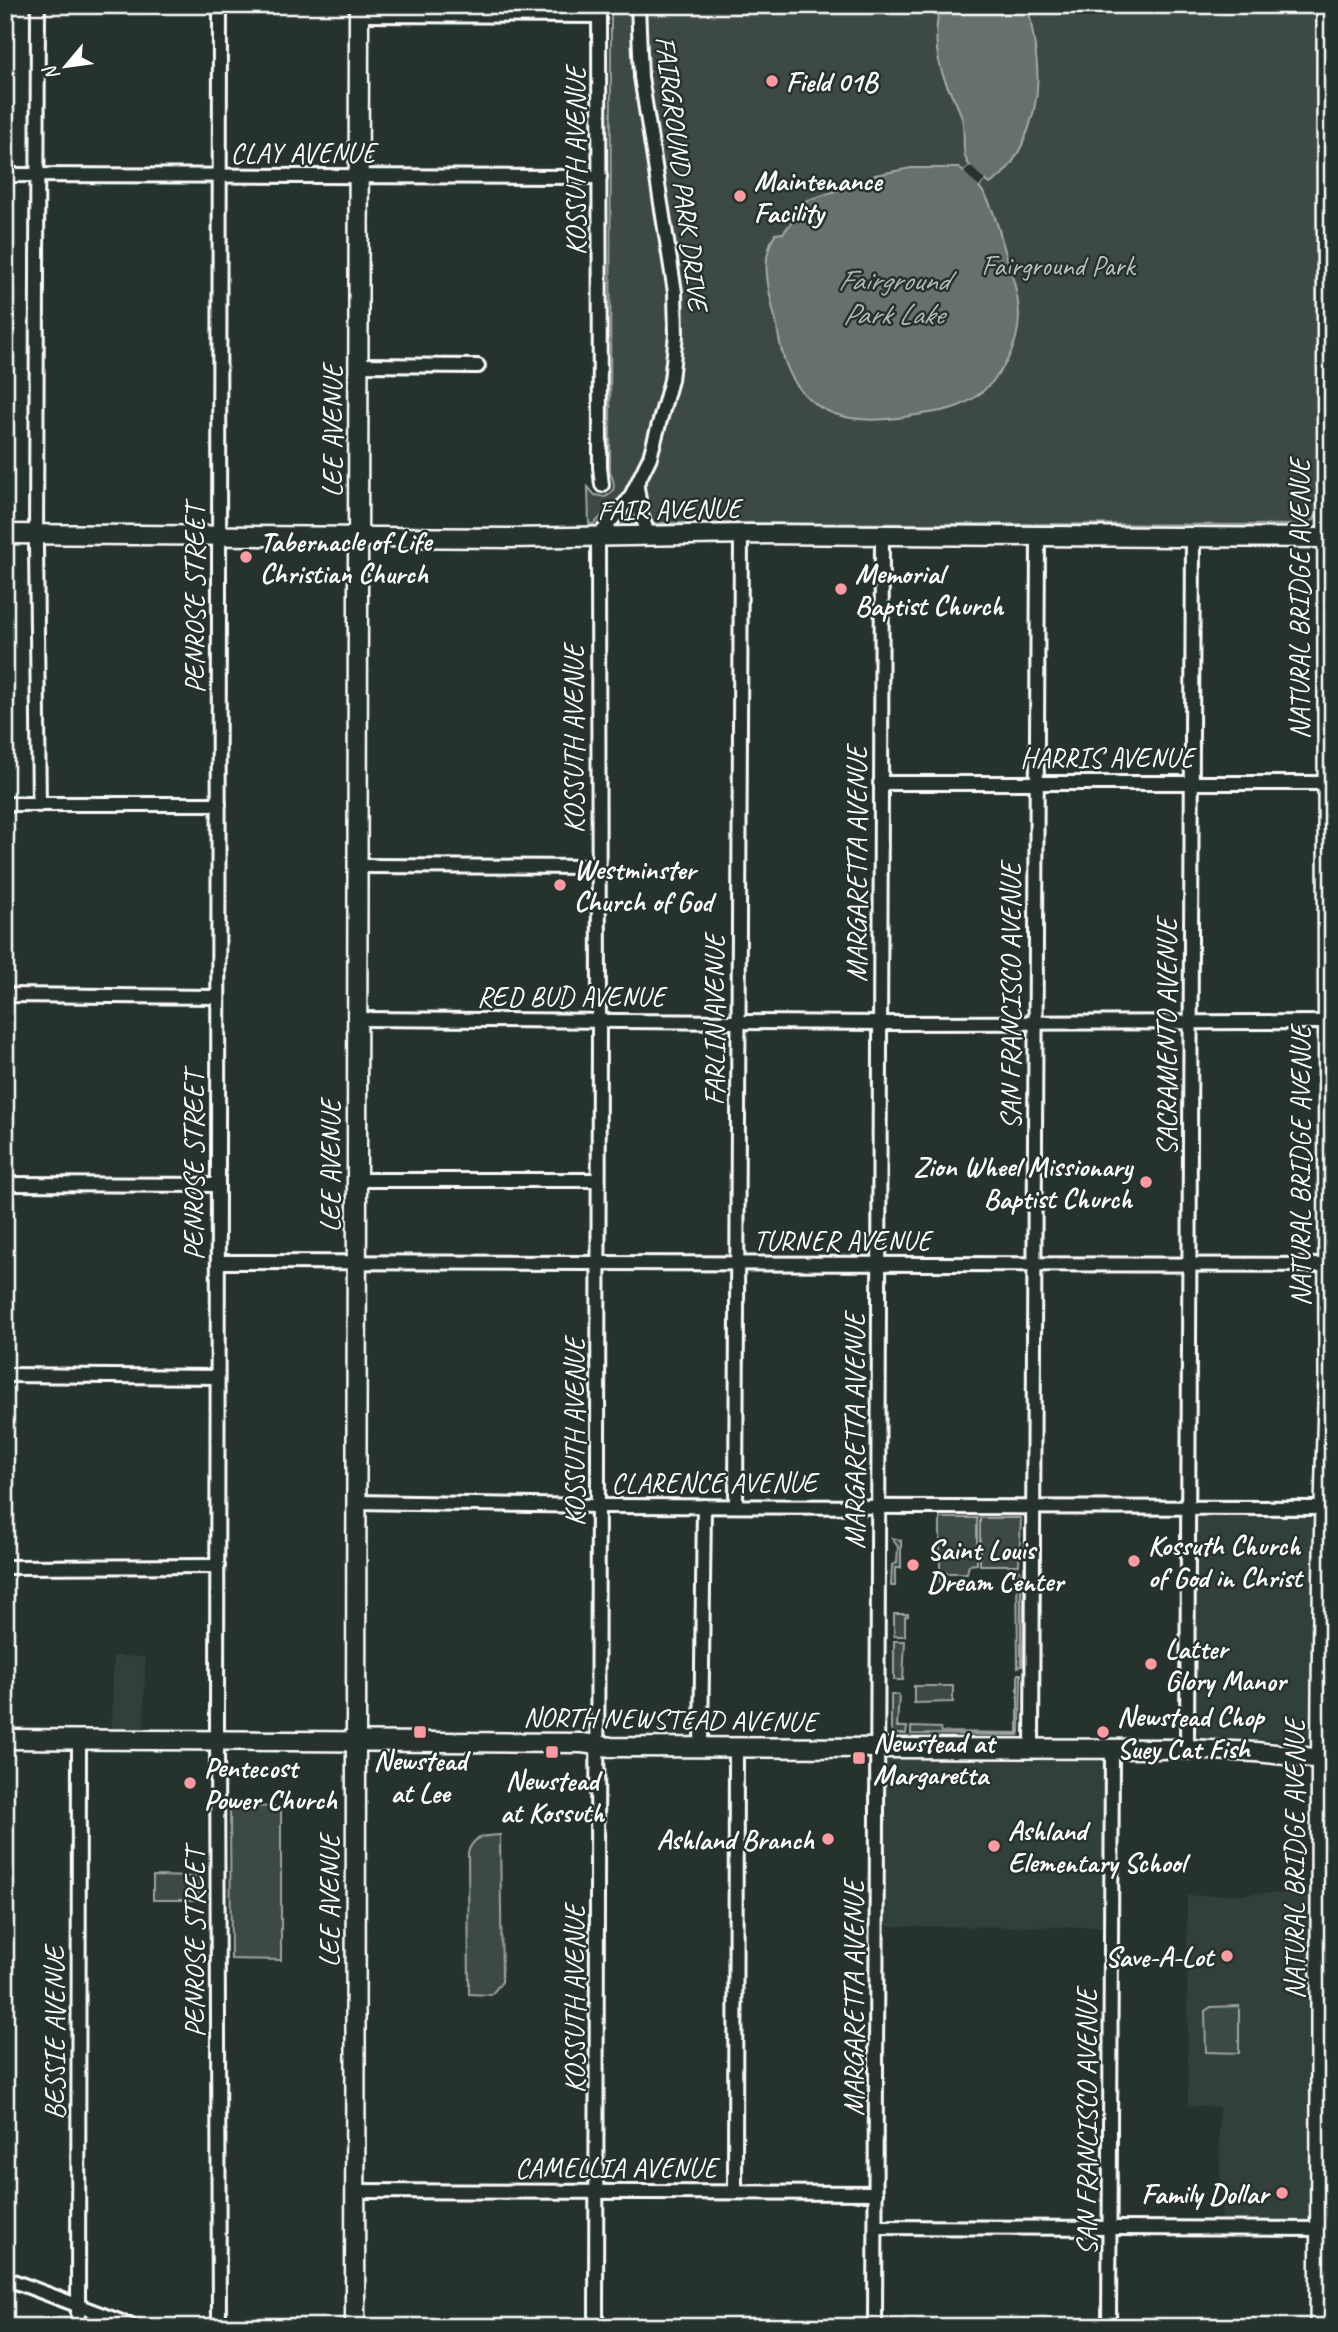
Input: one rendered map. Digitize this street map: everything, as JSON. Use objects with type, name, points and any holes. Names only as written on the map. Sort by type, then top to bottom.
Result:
[{"type":"main road","name":"NATURAL BRIDGE AVENUE","points":[[1320,2327],[1327,2229],[1321,2097],[1328,1759],[1323,1620],[1329,1377],[1331,783],[1331,544],[1326,405],[1329,182],[1327,5]]},
{"type":"main road","points":[[1327,55],[1333,81]]},
{"type":"main road","points":[[1326,405],[1333,436]]},
{"type":"main road","points":[[1323,1620],[1333,1672]]},
{"type":"main road","points":[[1328,1759],[1333,1785]]},
{"type":"main road","points":[[1321,2097],[1329,2120],[1333,2187]]},
{"type":"main road","points":[[1333,2197],[1333,2206]]},
{"type":"street","points":[[38,5],[36,535],[39,805]]},
{"type":"street","name":"PENROSE STREET","points":[[219,2327],[217,997],[220,5]]},
{"type":"street","name":"FAIRGROUND PARK DRIVE","points":[[598,537],[637,487],[662,422],[671,380],[676,335],[674,280],[641,77],[638,5]]},
{"type":"street","points":[[359,10],[599,11]]},
{"type":"street","name":"LEE AVENUE","points":[[355,2327],[359,10]]},
{"type":"street","name":"KOSSUTH AVENUE","points":[[599,11],[602,485]]},
{"type":"street","name":"CLAY AVENUE","points":[[5,175],[600,177]]},
{"type":"street","points":[[358,365],[478,366]]},
{"type":"street","points":[[637,487],[641,514],[649,536]]},
{"type":"street","name":"FAIR AVENUE","points":[[5,534],[358,537],[741,534],[1193,536],[1331,544]]},
{"type":"street","name":"FARLIN AVENUE","points":[[737,1506],[741,534]]},
{"type":"street","name":"MARGARETTA AVENUE","points":[[875,2327],[882,535]]},
{"type":"street","name":"SACRAMENTO AVENUE","points":[[1187,1749],[1193,536]]},
{"type":"street","name":"KOSSUTH AVENUE","points":[[596,2327],[598,537]]},
{"type":"street","name":"SAN FRANCISCO AVENUE","points":[[1032,1748],[1038,537]]},
{"type":"street","name":"HARRIS AVENUE","points":[[880,783],[1331,783]]},
{"type":"street","points":[[5,804],[219,804]]},
{"type":"street","points":[[359,866],[598,867]]},
{"type":"street","points":[[5,995],[217,997]]},
{"type":"street","name":"RED BUD AVENUE","points":[[358,1019],[879,1023],[1329,1022]]},
{"type":"street","points":[[356,1180],[598,1180]]},
{"type":"street","points":[[5,1184],[218,1185]]},
{"type":"street","name":"TURNER AVENUE","points":[[218,1262],[1328,1265]]},
{"type":"street","points":[[5,1375],[217,1377]]},
{"type":"street","name":"CLARENCE AVENUE","points":[[356,1502],[598,1506],[1324,1508]]},
{"type":"street","points":[[701,1747],[704,1506]]},
{"type":"street","points":[[5,1567],[218,1566]]},
{"type":"street","name":"NORTH NEWSTEAD AVENUE","points":[[5,1739],[582,1743],[598,1746],[736,1748],[1187,1749],[1247,1751],[1328,1759]]},
{"type":"street","name":"BESSIE AVENUE","points":[[78,2327],[79,1740]]},
{"type":"street","points":[[735,2192],[736,1748]]},
{"type":"street","name":"SAN FRANCISCO AVENUE","points":[[1109,2327],[1112,1749]]},
{"type":"street","name":"CAMELLIA AVENUE","points":[[355,2191],[876,2193]]},
{"type":"street","points":[[876,2227],[1327,2229]]},
{"type":"street","points":[[5,2278],[135,2327]]},
{"type":"shaded area","points":[[1311,1514],[1316,1519],[1314,1738],[1199,1738],[1196,1730],[1196,1521],[1205,1516]]},
{"type":"shaded area","points":[[113,1656],[145,1657],[144,1732],[112,1731]]},
{"type":"shaded area","name":"Ashland Elementary School","points":[[891,1756],[1094,1756],[1100,1759],[1103,1764],[1103,1927],[884,1926],[885,1766]]},
{"type":"shaded area","points":[[1315,1892],[1312,2216],[1306,2220],[1258,2220],[1221,2225],[1219,2107],[1188,2106],[1187,1896]]},
{"type":"green space","name":"Fairground Park","points":[[611,5],[1319,5],[1317,513],[1314,520],[1304,525],[623,525],[617,500],[593,525],[589,523],[588,487],[595,495],[605,497],[612,492],[614,486],[610,472]]},
{"type":"green space","points":[[940,1518],[977,1518],[977,1564],[969,1565],[967,1573],[946,1573],[946,1584],[940,1584]]},
{"type":"green space","points":[[980,1518],[1021,1518],[1019,1565],[980,1565]]},
{"type":"green space","points":[[892,1538],[901,1540],[901,1568],[895,1568],[895,1586],[891,1586],[892,1565],[897,1563],[898,1547]]},
{"type":"green space","points":[[1024,1567],[1026,1567],[1023,1666]]},
{"type":"green space","points":[[1017,1568],[1021,1571],[1021,1666],[1018,1667]]},
{"type":"green space","points":[[894,1614],[908,1614],[905,1617],[905,1636],[894,1636]]},
{"type":"green space","points":[[894,1641],[905,1641],[903,1680],[894,1680]]},
{"type":"green space","points":[[1018,1674],[1021,1674],[1018,1735],[911,1734],[911,1727],[940,1728],[941,1732],[1018,1733]]},
{"type":"green space","points":[[914,1686],[953,1686],[953,1702],[914,1703]]},
{"type":"green space","points":[[891,1695],[899,1695],[897,1727],[907,1727],[906,1734],[894,1734],[891,1729]]},
{"type":"green space","points":[[230,1806],[281,1807],[281,1960],[231,1959]]},
{"type":"green space","points":[[500,1835],[502,1982],[491,1995],[469,1994],[468,1852],[477,1839]]},
{"type":"green space","points":[[153,1876],[199,1877],[198,1900],[153,1900]]},
{"type":"green space","points":[[1239,2006],[1239,2053],[1206,2052],[1205,2011],[1211,2007]]},
{"type":"water","name":"Fairground Park Lake","points":[[940,5],[1028,5],[1036,59],[1035,107],[1020,149],[1009,166],[990,184],[985,180],[979,187],[992,209],[1013,277],[1019,309],[1014,345],[1001,371],[991,383],[981,393],[956,407],[892,419],[866,420],[841,416],[818,406],[808,398],[795,383],[786,366],[769,292],[767,256],[775,234],[783,233],[798,215],[799,203],[857,184],[875,175],[911,168],[959,168],[964,172],[970,166],[965,156],[961,115],[943,75],[938,56],[936,36]]},
{"type":"pier","points":[[970,166],[985,180],[979,187],[964,172]]},
{"type":"place","name":"Field 01B","points":[[772,81]]},
{"type":"place","name":"Maintenance Facility","points":[[740,196]]},
{"type":"place","name":"Tabernacle of Life Christian Church","points":[[246,557]]},
{"type":"place","name":"Memorial Baptist Church","points":[[841,589]]},
{"type":"place","name":"Westminster Church of God","points":[[560,885]]},
{"type":"place","name":"Zion Wheel Missionary Baptist Church","points":[[1146,1182]]},
{"type":"place","name":"Kossuth Church of God in Christ","points":[[1134,1561]]},
{"type":"place","name":"Saint Louis Dream Center","points":[[913,1565]]},
{"type":"place","name":"Latter Glory Manor","points":[[1151,1664]]},
{"type":"place","name":"Newstead at Lee","points":[[420,1732]]},
{"type":"place","name":"Newstead Chop Suey Cat Fish","points":[[1103,1732]]},
{"type":"place","name":"Newstead at Kossuth","points":[[552,1752]]},
{"type":"place","name":"Newstead at Margaretta","points":[[859,1758]]},
{"type":"place","name":"Pentecost Power Church","points":[[190,1783]]},
{"type":"place","name":"Ashland Branch","points":[[828,1839]]},
{"type":"place","name":"Ashland Elementary School","points":[[994,1846]]},
{"type":"place","name":"Save-A-Lot","points":[[1227,1956]]},
{"type":"place","name":"Family Dollar","points":[[1282,2193]]}]
